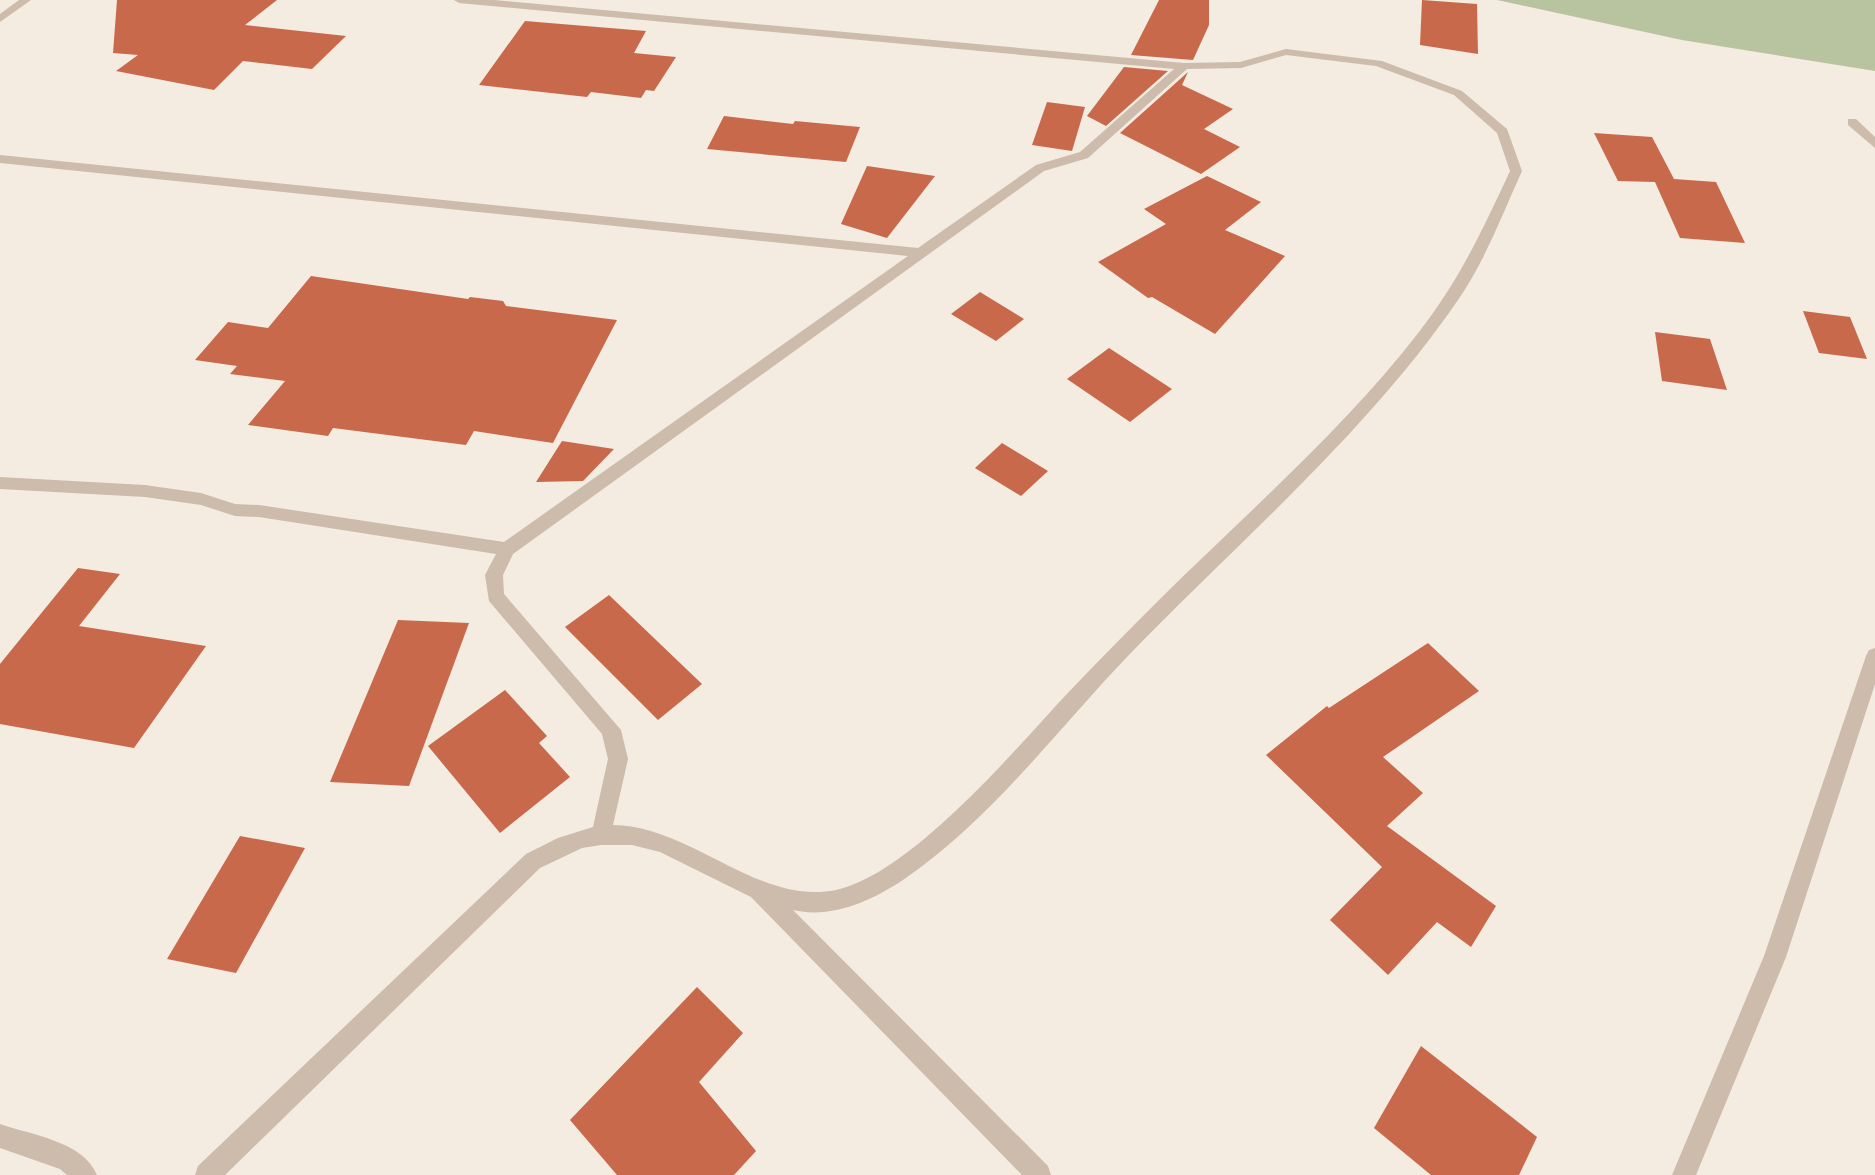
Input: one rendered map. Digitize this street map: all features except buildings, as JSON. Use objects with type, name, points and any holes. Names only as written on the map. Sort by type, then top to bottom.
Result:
[{"type":"street","points":[[0,19],[26,0]]},
{"type":"street","points":[[207,1175],[282,1100],[446,948],[533,861],[570,841],[623,834],[654,841],[692,856],[716,872],[760,892],[801,901],[836,901],[901,869],[957,823],[1205,565],[1305,469],[1395,371],[1455,294],[1516,171],[1503,132],[1458,93],[1378,63],[1286,52],[1241,65],[1184,66],[459,0]]},
{"type":"street","points":[[601,835],[618,759],[611,730],[495,596],[494,575],[507,549],[1040,168],[1084,155],[1184,66]]},
{"type":"street","points":[[1852,122],[1875,144]]},
{"type":"street","points":[[0,159],[920,253]]},
{"type":"street","points":[[0,483],[145,491],[201,499],[235,510],[259,510],[507,549]]},
{"type":"street","points":[[1684,1175],[1774,957],[1875,656]]},
{"type":"street","points":[[760,892],[1039,1175]]},
{"type":"street","points":[[0,1136],[68,1159],[85,1175]]},
{"type":"green space","points":[[1497,0],[1875,0],[1875,71],[1682,40]]}]
